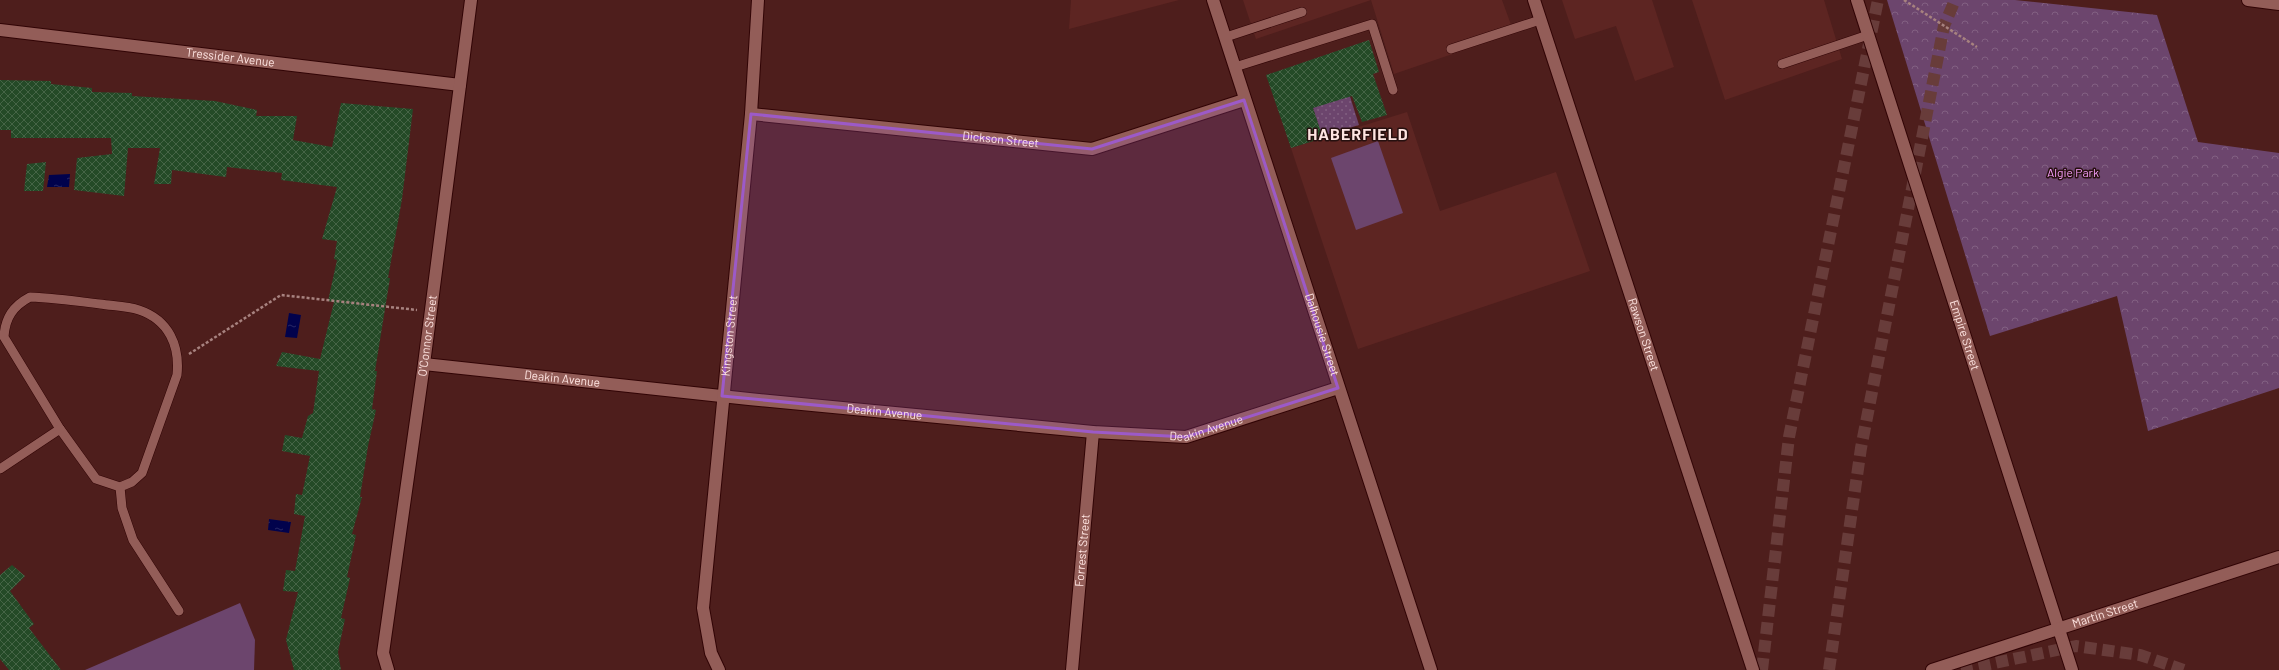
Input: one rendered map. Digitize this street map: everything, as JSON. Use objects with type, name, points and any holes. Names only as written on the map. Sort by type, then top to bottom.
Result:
[{"type":"street","name":"O'Connor Street","points":[[388,670],[383,653],[424,364],[471,0]]},
{"type":"street","name":"Kingston Street","points":[[718,670],[712,653],[703,608],[722,396],[751,114],[758,0]]},
{"type":"street","name":"Dalhousie Street","points":[[1213,0],[1226,37],[1244,100],[1431,670]]},
{"type":"street","name":"Rawson Street","points":[[1534,0],[1753,670]]},
{"type":"street","name":"Empire Street","points":[[1856,0],[2072,670]]},
{"type":"street","points":[[2248,0],[2279,4]]},
{"type":"street","name":"Tressider Avenue","points":[[0,30],[460,85]]},
{"type":"street","name":"Dickson Street","points":[[751,114],[1092,149],[1244,100]]},
{"type":"street","name":"Deakin Avenue","points":[[424,364],[722,396],[1093,432],[1186,437],[1338,388]]},
{"type":"street","name":"Forrest Street","points":[[1072,670],[1093,432]]},
{"type":"street","name":"Martin Street","points":[[1932,670],[2279,557]]},
{"type":"lane","points":[[1226,37],[1302,12]]},
{"type":"lane","points":[[1451,49],[1540,20]]},
{"type":"lane","points":[[1235,67],[1372,24],[1393,90]]},
{"type":"lane","points":[[1782,64],[1868,35]]},
{"type":"lane","points":[[30,297],[57,298],[139,310],[158,320],[172,334],[179,360],[177,375],[142,473],[132,482],[120,487],[96,479],[60,429],[4,337],[4,325],[10,312],[19,303],[30,297]]},
{"type":"lane","points":[[0,469],[60,429]]},
{"type":"lane","points":[[120,487],[122,508],[133,540],[179,610]]},
{"type":"path","points":[[1904,0],[1977,47]]},
{"type":"path","points":[[179,360],[281,296],[396,309],[430,311]]},
{"type":"highlighted area","points":[[1244,100],[1338,388],[1186,437],[1093,432],[722,396],[751,114],[1092,149]]},
{"type":"shaded area","points":[[1071,0],[1179,0],[1069,29]]},
{"type":"shaded area","points":[[1243,0],[1371,0],[1256,39]]},
{"type":"shaded area","points":[[1371,0],[1502,0],[1514,33],[1394,74]]},
{"type":"shaded area","points":[[1562,0],[1652,0],[1674,67],[1635,81],[1616,26],[1575,39]]},
{"type":"shaded area","points":[[1692,0],[1824,0],[1842,59],[1725,100]]},
{"type":"shaded area","points":[[1407,112],[1440,211],[1556,172],[1590,271],[1358,349],[1291,148]]},
{"type":"green space","name":"Algie Park","points":[[1887,0],[2015,0],[2157,15],[2198,142],[2279,153],[2279,388],[2148,431],[2117,296],[1990,336]]},
{"type":"green space","points":[[1347,87],[1359,125],[1322,136],[1310,99]]},
{"type":"green space","points":[[1378,141],[1403,213],[1356,230],[1331,158]]},
{"type":"green space","points":[[240,603],[255,640],[254,670],[85,670]]},
{"type":"water","points":[[70,174],[69,187],[47,187],[49,175]]},
{"type":"water","points":[[289,313],[301,315],[297,338],[285,337]]},
{"type":"water","points":[[269,519],[291,522],[289,533],[268,530]]},
{"type":"building","points":[[1369,40],[1379,72],[1373,74],[1387,115],[1362,122],[1352,96],[1313,108],[1323,138],[1291,148],[1266,75]]},
{"type":"building","points":[[0,80],[51,81],[51,84],[92,88],[92,92],[132,93],[132,96],[215,101],[257,110],[256,116],[297,116],[293,140],[332,147],[341,103],[413,109],[402,199],[388,278],[390,278],[375,371],[377,371],[372,409],[376,410],[368,446],[360,497],[362,497],[352,534],[356,535],[347,577],[350,578],[341,618],[345,619],[338,652],[341,670],[294,670],[286,640],[298,592],[283,591],[286,570],[295,571],[305,516],[294,514],[296,494],[302,495],[310,456],[282,451],[285,435],[302,438],[308,416],[313,413],[319,371],[276,366],[282,352],[320,359],[334,302],[328,301],[337,260],[334,259],[337,241],[322,239],[337,187],[281,180],[282,173],[227,167],[226,177],[172,170],[171,184],[154,184],[160,148],[128,148],[124,196],[74,190],[77,158],[112,154],[111,138],[11,138],[11,130],[0,130]]},
{"type":"building","points":[[46,162],[43,191],[24,191],[27,164]]},
{"type":"building","points":[[12,565],[25,576],[10,591],[34,624],[29,628],[61,670],[9,670],[0,659],[0,575]]},
{"type":"tunnel","points":[[1762,670],[1789,437],[1878,0]]},
{"type":"tunnel","points":[[1829,670],[1861,448],[1944,26],[1955,0]]},
{"type":"tunnel","points":[[1961,670],[2076,646],[2140,655],[2184,670]]},
{"type":"district","name":"HABERFIELD","points":[[1358,134]]}]
